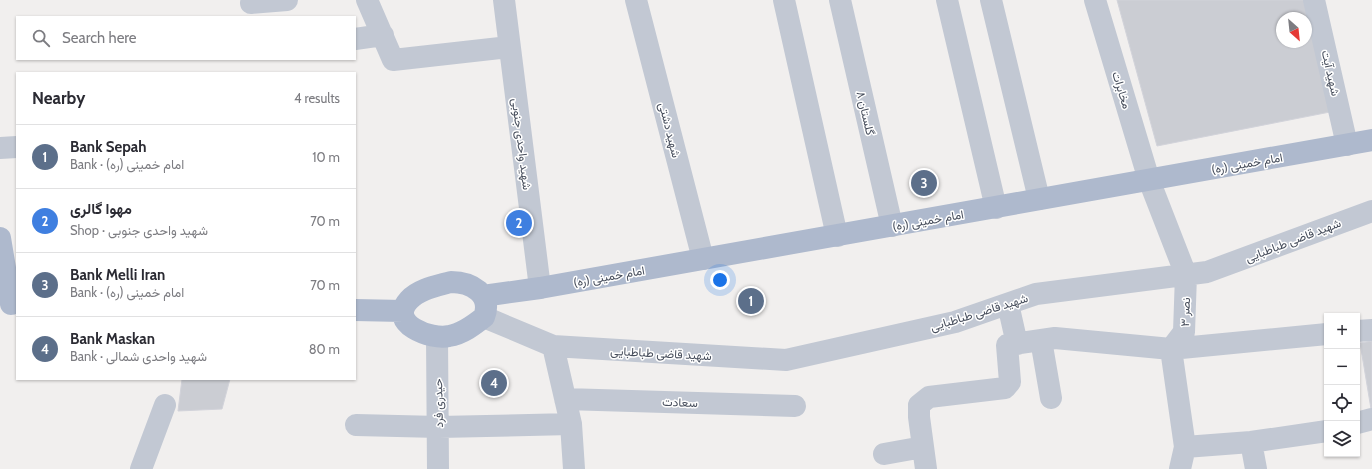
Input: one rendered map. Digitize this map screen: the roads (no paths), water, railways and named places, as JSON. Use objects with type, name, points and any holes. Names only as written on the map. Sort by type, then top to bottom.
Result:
[{"type":"main road","name":"امام خمینی (ره)","points":[[484,307],[540,288],[1372,140]]},
{"type":"main road","points":[[0,238],[9,304]]},
{"type":"main road","points":[[451,282],[462,282],[474,286],[484,307],[459,333],[450,336],[437,337],[420,332],[411,326],[405,319],[403,311],[408,301],[415,295],[451,282]]},
{"type":"main road","points":[[356,310],[403,311]]},
{"type":"street","points":[[251,3],[287,0]]},
{"type":"street","points":[[367,0],[393,60],[509,47]]},
{"type":"street","name":"شهید واحدی جنوبی","points":[[504,0],[540,288]]},
{"type":"street","name":"شهید دشتی","points":[[636,0],[703,259]]},
{"type":"street","points":[[784,0],[837,236]]},
{"type":"street","name":"گلستان ۸","points":[[840,0],[892,226]]},
{"type":"street","points":[[948,0],[996,208]]},
{"type":"street","points":[[991,0],[1039,199]]},
{"type":"street","name":"مخابرات","points":[[1095,0],[1149,180]]},
{"type":"street","name":"شهید آیت","points":[[1314,0],[1347,145]]},
{"type":"street","points":[[356,39],[383,35]]},
{"type":"street","points":[[0,148],[16,147]]},
{"type":"street","name":"نصر ۳","points":[[1149,180],[1186,275],[1184,332],[1171,349]]},
{"type":"street","name":"شهید قاضی طباطبایی","points":[[484,307],[553,346],[786,360],[955,322],[1036,294],[1207,272],[1372,211]]},
{"type":"street","points":[[926,469],[919,405],[929,397],[1005,388],[1010,382],[1012,345],[1008,304]]},
{"type":"street","points":[[1360,331],[1372,330]]},
{"type":"street","points":[[1012,345],[1055,338],[1171,349],[1324,334]]},
{"type":"street","name":"حیدری فرد","points":[[437,337],[439,427],[438,469]]},
{"type":"street","points":[[1041,340],[1051,398]]},
{"type":"street","points":[[553,346],[571,424],[574,469]]},
{"type":"street","points":[[1171,349],[1185,446],[1180,469]]},
{"type":"street","name":"سعادت","points":[[565,399],[795,406]]},
{"type":"street","points":[[140,469],[165,405]]},
{"type":"street","points":[[1360,422],[1372,419]]},
{"type":"street","points":[[356,425],[439,427],[571,424]]},
{"type":"street","points":[[1185,446],[1251,442],[1324,431]]},
{"type":"street","points":[[1251,442],[1256,469]]},
{"type":"street","points":[[884,454],[923,447]]},
{"type":"place","name":"Bank Melli Iran","points":[[924,183]]},
{"type":"place","name":"مهوا گالری","points":[[519,223]]},
{"type":"place","name":"Bank Sepah","points":[[751,301]]},
{"type":"place","name":"Bank Maskan","points":[[494,383]]}]
